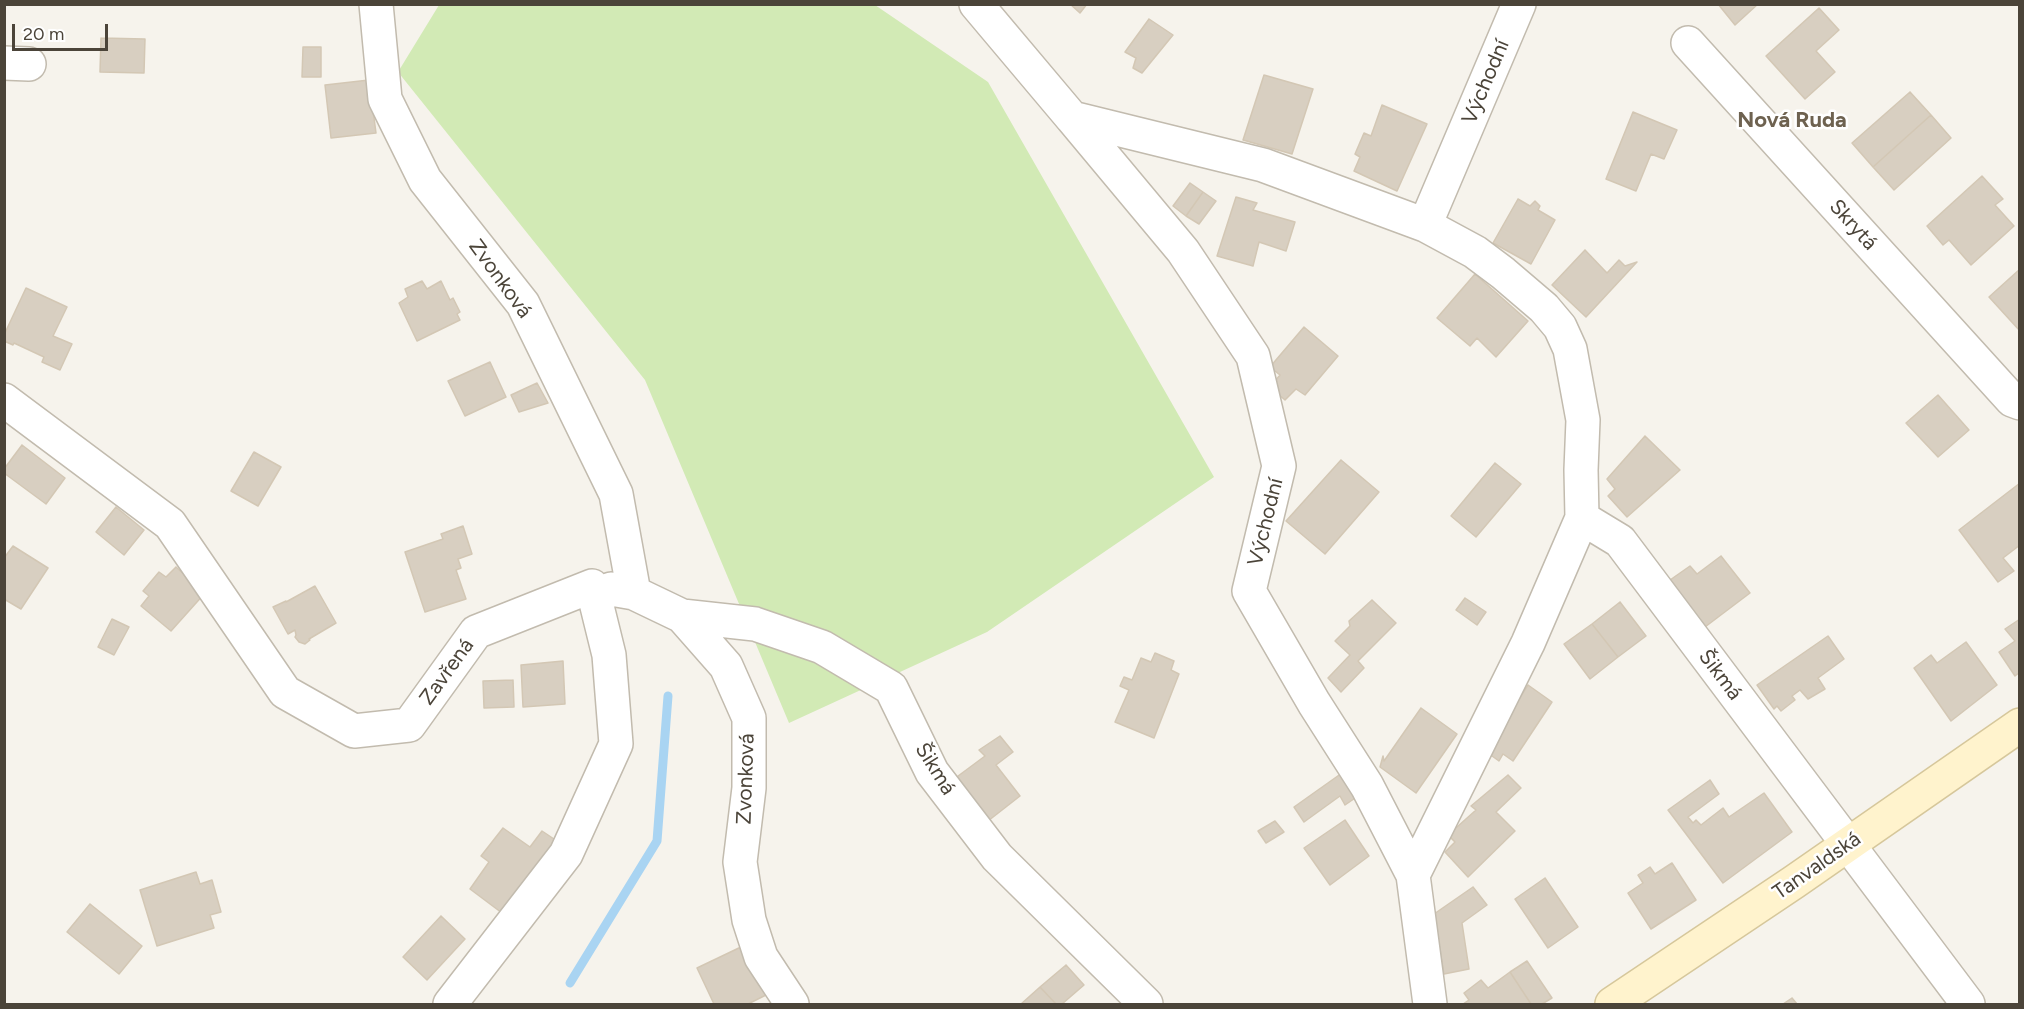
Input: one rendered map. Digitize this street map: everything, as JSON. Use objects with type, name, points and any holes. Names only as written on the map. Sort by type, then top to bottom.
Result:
[{"type":"main road","name":"Tanvaldská","points":[[1612,1005],[2019,725]]},
{"type":"street","name":"Zvonková","points":[[376,4],[385,99],[425,180],[523,304],[616,494],[633,593]]},
{"type":"street","name":"Východní","points":[[976,4],[1183,251],[1253,356],[1279,466],[1249,591],[1314,703],[1367,786],[1413,874],[1430,1005]]},
{"type":"street","name":"Východní","points":[[1425,225],[1520,4]]},
{"type":"street","name":"Skrytá","points":[[1688,44],[2012,400],[2019,403]]},
{"type":"street","points":[[1072,118],[1263,165],[1425,225],[1485,259],[1544,308],[1560,327],[1570,349],[1583,420],[1582,518],[1528,643],[1413,874]]},
{"type":"street","name":"Zavřená","points":[[4,400],[170,524],[285,692],[354,731],[409,725],[476,632],[592,586]]},
{"type":"street","name":"Šikmá","points":[[1582,518],[1620,541],[1968,1005]]},
{"type":"street","name":"Zvonková","points":[[592,586],[633,593],[682,616],[726,666],[749,718],[749,788],[740,862],[749,921],[761,957],[792,1005]]},
{"type":"street","points":[[450,1005],[566,854],[616,744],[609,655],[592,586]]},
{"type":"street","name":"Šikmá","points":[[682,616],[755,624],[822,647],[891,688],[932,772],[998,857],[1146,1005]]},
{"type":"green space","points":[[439,5],[875,5],[988,82],[1214,477],[987,632],[789,723],[645,380],[398,72]]},
{"type":"building","points":[[1070,4],[1087,4],[1080,13]]},
{"type":"building","points":[[1718,4],[1758,4],[1735,25]]},
{"type":"building","points":[[1819,8],[1839,30],[1816,51],[1835,72],[1805,99],[1766,56]]},
{"type":"building","points":[[1149,19],[1173,35],[1142,73],[1133,68],[1136,58],[1125,52]]},
{"type":"building","points":[[101,38],[145,39],[144,73],[100,72]]},
{"type":"building","points":[[303,47],[321,47],[321,77],[302,77]]},
{"type":"building","points":[[1264,75],[1313,89],[1292,154],[1243,140]]},
{"type":"building","points":[[369,80],[376,133],[331,138],[325,85]]},
{"type":"building","points":[[1910,92],[1931,115],[1873,167],[1852,143]]},
{"type":"building","points":[[1382,105],[1427,124],[1397,191],[1354,171],[1360,157],[1355,154],[1364,133],[1371,136]]},
{"type":"building","points":[[1633,112],[1677,130],[1664,159],[1651,154],[1636,191],[1606,179]]},
{"type":"building","points":[[1931,115],[1951,138],[1894,190],[1873,167]]},
{"type":"building","points":[[1982,176],[2003,199],[1995,205],[2014,226],[1971,265],[1949,240],[1943,245],[1927,226]]},
{"type":"building","points":[[1190,183],[1203,192],[1186,216],[1173,206]]},
{"type":"building","points":[[1203,192],[1216,201],[1199,224],[1186,216]]},
{"type":"building","points":[[1236,197],[1257,203],[1253,210],[1295,222],[1286,251],[1259,242],[1253,266],[1217,256]]},
{"type":"building","points":[[1518,199],[1530,206],[1535,201],[1540,206],[1538,210],[1555,220],[1531,264],[1493,243]]},
{"type":"building","points":[[1585,250],[1607,273],[1619,260],[1625,266],[1637,262],[1586,317],[1552,285]]},
{"type":"building","points":[[2020,269],[2020,331],[1989,297]]},
{"type":"building","points":[[1475,274],[1528,321],[1496,357],[1477,338],[1470,346],[1437,318]]},
{"type":"building","points":[[422,281],[427,289],[441,281],[450,300],[453,298],[460,312],[457,314],[460,320],[417,341],[399,303],[408,297],[405,289]]},
{"type":"building","points":[[26,288],[67,307],[53,336],[72,344],[60,370],[42,362],[44,357],[14,343],[13,345],[4,341],[4,335]]},
{"type":"building","points":[[1304,327],[1338,356],[1305,395],[1296,389],[1285,400],[1270,387],[1280,375],[1270,367]]},
{"type":"building","points":[[490,362],[506,397],[465,416],[448,381]]},
{"type":"building","points":[[537,383],[548,403],[519,412],[511,395]]},
{"type":"building","points":[[1938,395],[1969,430],[1938,457],[1906,423]]},
{"type":"building","points":[[1645,436],[1680,470],[1627,517],[1608,496],[1615,489],[1607,479]]},
{"type":"building","points":[[22,445],[65,478],[46,504],[4,473],[4,469]]},
{"type":"building","points":[[254,452],[281,467],[258,506],[231,491]]},
{"type":"building","points":[[1341,460],[1379,492],[1325,554],[1286,521]]},
{"type":"building","points":[[1495,463],[1521,484],[1476,537],[1451,516]]},
{"type":"building","points":[[2020,483],[2020,545],[2003,558],[2014,571],[1998,582],[1959,530]]},
{"type":"building","points":[[116,507],[144,530],[124,555],[96,532]]},
{"type":"building","points":[[463,526],[472,554],[458,559],[461,568],[456,570],[466,599],[425,612],[405,552],[443,539],[441,534]]},
{"type":"building","points":[[13,546],[48,568],[21,609],[4,599],[4,558]]},
{"type":"building","points":[[1721,556],[1750,593],[1705,627],[1690,610],[1692,609],[1670,580],[1690,566],[1697,574]]},
{"type":"building","points":[[176,567],[205,593],[171,631],[141,606],[149,596],[143,591],[159,572],[166,577]]},
{"type":"building","points":[[315,586],[336,623],[309,639],[305,644],[299,642],[295,637],[295,630],[288,634],[273,607]]},
{"type":"building","points":[[1465,598],[1486,612],[1477,625],[1456,610]]},
{"type":"building","points":[[1372,600],[1396,623],[1358,661],[1364,668],[1341,692],[1328,678],[1350,655],[1335,641],[1350,626],[1349,621]]},
{"type":"building","points":[[1620,602],[1646,636],[1618,657],[1592,624]]},
{"type":"building","points":[[112,619],[129,627],[114,655],[98,647]]},
{"type":"building","points":[[2020,619],[2020,672],[2015,676],[1999,652],[2015,641],[2005,629]]},
{"type":"building","points":[[1592,624],[1618,657],[1590,679],[1564,644]]},
{"type":"building","points":[[1828,636],[1844,659],[1818,678],[1825,689],[1808,699],[1800,690],[1792,696],[1795,700],[1781,711],[1777,706],[1774,709],[1757,685]]},
{"type":"building","points":[[1966,642],[1997,685],[1951,721],[1914,668],[1931,655],[1937,663]]},
{"type":"building","points":[[1155,653],[1174,661],[1171,670],[1179,674],[1154,738],[1115,722],[1129,690],[1120,686],[1124,677],[1132,680],[1141,658],[1151,662]]},
{"type":"building","points":[[563,661],[565,704],[523,707],[521,665]]},
{"type":"building","points":[[513,680],[514,707],[484,708],[483,681]]},
{"type":"building","points":[[1528,685],[1552,702],[1513,761],[1503,754],[1499,761],[1485,751]]},
{"type":"building","points":[[1421,708],[1457,734],[1416,793],[1380,767],[1383,756],[1384,761]]},
{"type":"building","points":[[1000,736],[1013,752],[996,765],[1020,796],[988,821],[950,782],[985,756],[979,750]]},
{"type":"building","points":[[1349,768],[1364,792],[1345,805],[1340,796],[1304,822],[1294,807]]},
{"type":"building","points":[[1508,775],[1521,788],[1496,812],[1515,831],[1468,877],[1445,852],[1455,842],[1448,835],[1476,810],[1471,806]]},
{"type":"building","points":[[1710,780],[1719,794],[1688,817],[1693,823],[1696,820],[1701,825],[1723,808],[1729,817],[1764,793],[1792,832],[1723,883],[1668,810]]},
{"type":"building","points":[[1345,820],[1369,856],[1330,885],[1304,848]]},
{"type":"building","points":[[1275,821],[1284,832],[1266,843],[1258,831]]},
{"type":"building","points":[[503,828],[530,847],[542,831],[560,843],[506,916],[470,889],[489,862],[481,856]]},
{"type":"building","points":[[1672,863],[1696,900],[1651,929],[1628,893],[1643,883],[1638,875],[1650,867],[1655,874]]},
{"type":"building","points":[[196,872],[200,884],[212,880],[221,912],[210,915],[214,928],[157,946],[140,890]]},
{"type":"building","points":[[1545,878],[1578,927],[1548,948],[1515,899]]},
{"type":"building","points":[[1473,887],[1487,905],[1462,923],[1469,969],[1444,974],[1434,914]]},
{"type":"building","points":[[90,904],[142,946],[119,974],[67,932]]},
{"type":"building","points":[[441,916],[465,939],[427,980],[403,957]]},
{"type":"building","points":[[743,946],[766,995],[748,1004],[714,1004],[697,968]]},
{"type":"building","points":[[1527,961],[1552,998],[1542,1004],[1531,1004],[1510,972]]},
{"type":"building","points":[[1066,965],[1084,985],[1062,1004],[1056,1004],[1040,987]]},
{"type":"building","points":[[1510,972],[1531,1004],[1463,1004],[1469,1000],[1464,993],[1481,980],[1488,988]]},
{"type":"building","points":[[1040,987],[1056,1004],[1021,1004]]},
{"type":"building","points":[[1792,998],[1797,1004],[1783,1004]]},
{"type":"waterway","points":[[570,983],[657,841],[668,696]]},
{"type":"district","name":"Nová Ruda","points":[[1792,121]]}]
